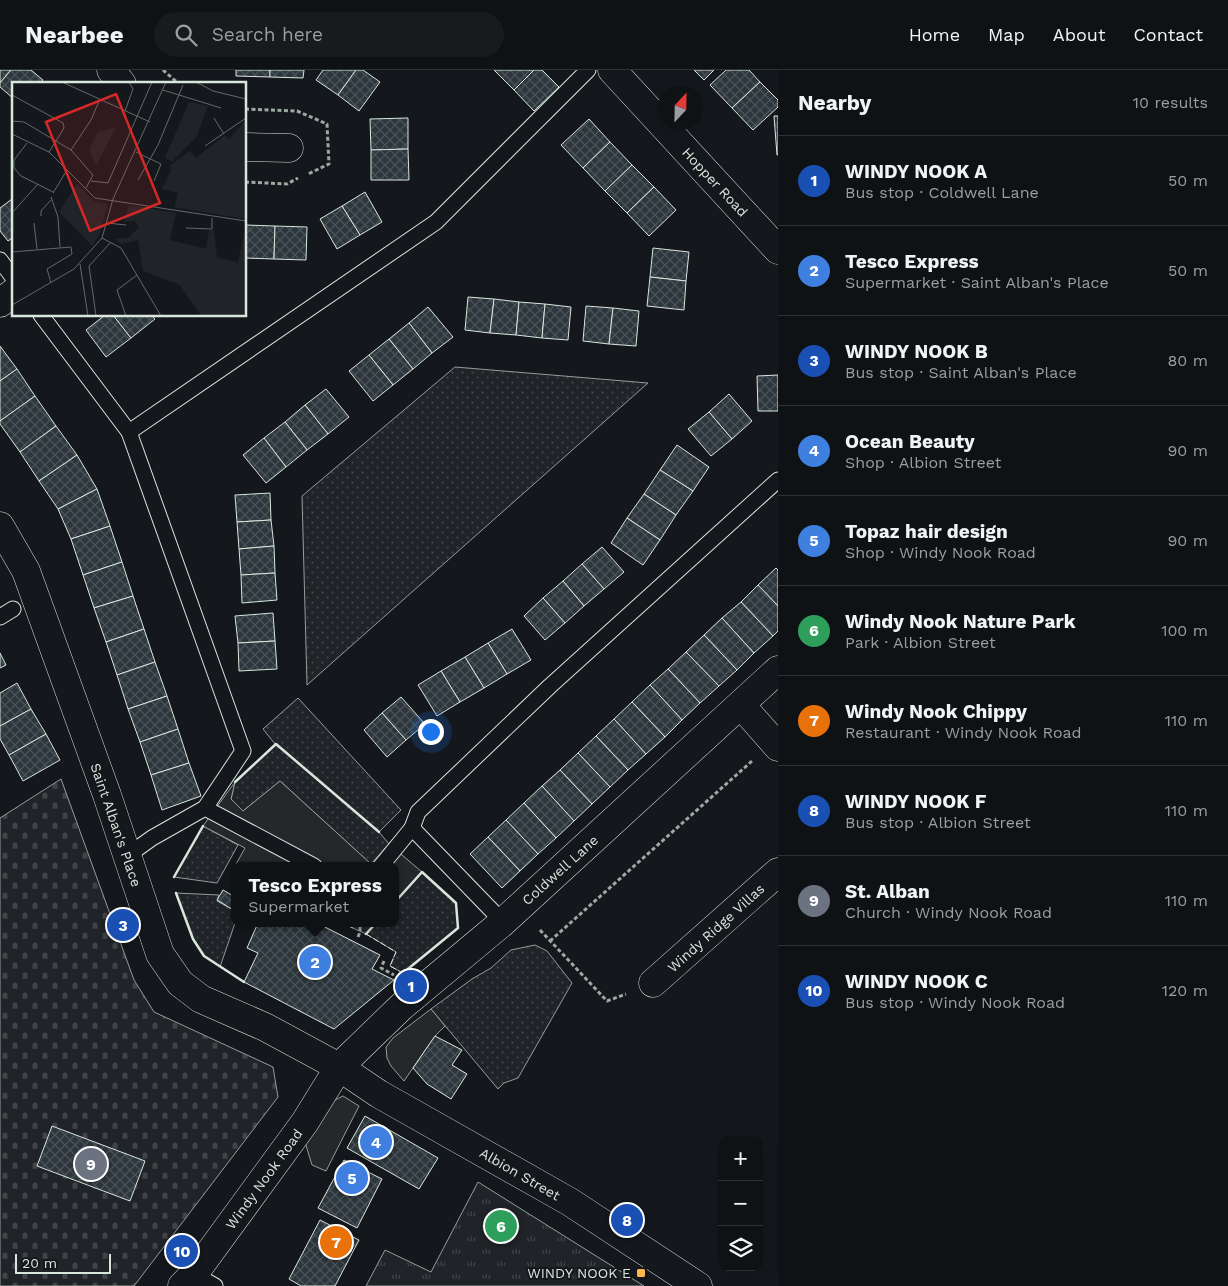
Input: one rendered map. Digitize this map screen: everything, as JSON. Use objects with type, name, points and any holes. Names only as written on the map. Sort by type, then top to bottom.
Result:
[{"type":"street","points":[[111,70],[120,82]]},
{"type":"street","name":"Hopper Road","points":[[612,70],[778,250]]},
{"type":"street","points":[[246,147],[289,148]]},
{"type":"street","points":[[0,303],[12,294]]},
{"type":"street","name":"Saint Alban's Place","points":[[0,526],[26,572],[160,954],[180,983],[201,999],[265,1027],[339,1067]]},
{"type":"street","name":"Coldwell Lane","points":[[339,1067],[401,1007],[511,915],[778,670]]},
{"type":"street","points":[[741,705],[776,745]]},
{"type":"street","name":"Windy Ridge Villas","points":[[653,983],[778,872]]},
{"type":"street","name":"Windy Nook Road","points":[[197,1282],[305,1122],[339,1067]]},
{"type":"street","name":"Albion Street","points":[[339,1067],[379,1094],[570,1202],[698,1286]]},
{"type":"lane","points":[[129,432],[436,222],[588,70]]},
{"type":"lane","points":[[0,260],[12,276]]},
{"type":"lane","points":[[42,316],[129,432],[243,752],[205,808],[152,838],[127,856]]},
{"type":"lane","points":[[384,862],[412,828],[418,812],[543,693],[778,480]]},
{"type":"lane","points":[[205,808],[306,862]]},
{"type":"lane","points":[[412,828],[511,915]]},
{"type":"path","points":[[163,70],[177,82]]},
{"type":"path","points":[[550,941],[776,745]]},
{"type":"path","points":[[511,915],[550,941],[607,1002],[653,983]]},
{"type":"path","points":[[358,936],[360,927]]},
{"type":"path","points":[[384,961],[381,968],[397,976]]},
{"type":"green space","points":[[455,367],[648,383],[307,685],[302,496]]},
{"type":"green space","points":[[298,698],[401,810],[379,832],[389,844],[373,862],[369,862],[280,781],[243,811],[231,799],[235,782],[275,744],[263,729]]},
{"type":"green space","points":[[61,779],[134,980],[154,1012],[273,1067],[278,1097],[134,1286],[0,1286],[0,818]]},
{"type":"green space","points":[[203,826],[238,845],[217,883],[174,877]]},
{"type":"green space","points":[[422,872],[456,903],[458,928],[403,973],[390,966],[396,952],[366,934],[372,927],[399,927],[399,898]]},
{"type":"green space","points":[[176,893],[219,895],[217,901],[231,909],[231,927],[234,927],[220,967],[204,956],[193,939]]},
{"type":"green space","points":[[535,945],[547,951],[572,983],[518,1078],[504,1083],[498,1089],[431,1009],[472,979],[491,968],[511,950]]},
{"type":"green space","points":[[478,1182],[644,1286],[366,1286],[385,1250],[431,1272]]},
{"type":"shaded area","points":[[280,781],[369,862],[237,862],[245,848],[203,826],[235,782],[231,799],[243,811]]},
{"type":"shaded area","points":[[389,844],[422,872],[399,898],[399,862],[373,862]]},
{"type":"shaded area","points":[[351,927],[372,927],[366,934]]},
{"type":"shaded area","points":[[431,1009],[445,1026],[435,1036],[404,1081],[391,1066],[387,1058],[386,1047],[393,1038]]},
{"type":"shaded area","points":[[343,1096],[359,1106],[326,1171],[312,1165],[304,1139],[329,1103]]},
{"type":"building","points":[[0,70],[11,70],[0,83]]},
{"type":"building","points":[[11,70],[31,70],[43,80],[42,82],[12,82],[12,97],[0,87],[0,83]]},
{"type":"building","points":[[236,70],[270,70],[270,77],[236,76]]},
{"type":"building","points":[[270,70],[304,70],[303,78],[270,77]]},
{"type":"building","points":[[323,70],[356,70],[338,95],[316,80]]},
{"type":"building","points":[[356,70],[363,70],[380,82],[359,111],[338,95]]},
{"type":"building","points":[[494,70],[534,70],[514,90]]},
{"type":"building","points":[[534,70],[542,70],[559,87],[534,111],[514,90]]},
{"type":"building","points":[[694,70],[714,70],[704,80]]},
{"type":"building","points":[[726,70],[749,70],[760,82],[732,108],[710,85]]},
{"type":"building","points":[[760,82],[778,100],[778,107],[753,130],[732,108]]},
{"type":"building","points":[[774,116],[778,116],[778,155],[777,155]]},
{"type":"building","points":[[408,118],[408,149],[371,150],[370,119]]},
{"type":"building","points":[[589,119],[610,142],[583,168],[561,145]]},
{"type":"building","points":[[610,142],[632,165],[605,191],[583,168]]},
{"type":"building","points":[[408,149],[409,180],[371,180],[371,150]]},
{"type":"building","points":[[632,165],[654,187],[627,213],[605,191]]},
{"type":"building","points":[[654,187],[676,210],[649,236],[627,213]]},
{"type":"building","points":[[365,192],[382,222],[360,235],[342,206]]},
{"type":"building","points":[[12,199],[12,238],[8,241],[0,231],[0,208]]},
{"type":"building","points":[[342,206],[360,235],[337,249],[320,219]]},
{"type":"building","points":[[246,225],[275,226],[274,259],[246,258]]},
{"type":"building","points":[[275,226],[307,227],[306,260],[274,259]]},
{"type":"building","points":[[653,248],[689,252],[686,281],[650,277]]},
{"type":"building","points":[[650,277],[686,281],[684,310],[647,306]]},
{"type":"building","points":[[468,297],[494,299],[490,333],[465,330]]},
{"type":"building","points":[[494,299],[519,302],[516,335],[490,333]]},
{"type":"building","points":[[519,302],[545,304],[542,338],[516,335]]},
{"type":"building","points":[[545,304],[571,307],[568,340],[542,338]]},
{"type":"building","points":[[586,306],[613,308],[609,344],[583,341]]},
{"type":"building","points":[[428,307],[453,337],[432,353],[409,323]]},
{"type":"building","points":[[613,308],[639,311],[636,346],[609,344]]},
{"type":"building","points":[[104,316],[114,316],[131,338],[106,357],[86,330]]},
{"type":"building","points":[[114,316],[152,316],[155,319],[131,338]]},
{"type":"building","points":[[409,323],[432,353],[413,369],[389,339]]},
{"type":"building","points":[[389,339],[413,369],[393,385],[369,355]]},
{"type":"building","points":[[0,346],[17,369],[0,381]]},
{"type":"building","points":[[369,355],[393,385],[373,401],[349,371]]},
{"type":"building","points":[[17,369],[35,396],[0,421],[0,381]]},
{"type":"building","points":[[778,375],[778,411],[758,411],[757,376]]},
{"type":"building","points":[[326,389],[349,417],[328,434],[305,405]]},
{"type":"building","points":[[729,394],[752,421],[732,439],[709,412]]},
{"type":"building","points":[[35,396],[56,426],[20,452],[0,424],[0,421]]},
{"type":"building","points":[[305,405],[328,434],[307,450],[285,422]]},
{"type":"building","points":[[709,412],[732,439],[711,456],[688,429]]},
{"type":"building","points":[[285,422],[307,450],[286,467],[264,438]]},
{"type":"building","points":[[56,426],[77,455],[39,481],[20,452]]},
{"type":"building","points":[[264,438],[286,467],[266,483],[243,455]]},
{"type":"building","points":[[677,445],[709,467],[693,491],[660,470]]},
{"type":"building","points":[[77,455],[97,489],[58,509],[39,481]]},
{"type":"building","points":[[660,470],[693,491],[676,515],[644,494]]},
{"type":"building","points":[[97,489],[110,526],[71,539],[58,509]]},
{"type":"building","points":[[270,493],[271,520],[237,522],[235,495]]},
{"type":"building","points":[[644,494],[676,515],[660,540],[627,518]]},
{"type":"building","points":[[627,518],[660,540],[643,565],[611,543]]},
{"type":"building","points":[[271,520],[274,546],[239,549],[237,522]]},
{"type":"building","points":[[110,526],[122,562],[83,575],[71,539]]},
{"type":"building","points":[[274,546],[275,573],[241,575],[239,549]]},
{"type":"building","points":[[602,547],[624,572],[604,589],[582,564]]},
{"type":"building","points":[[122,562],[133,596],[94,608],[83,575]]},
{"type":"building","points":[[582,564],[604,589],[584,606],[563,581]]},
{"type":"building","points":[[776,568],[778,570],[778,606],[758,585]]},
{"type":"building","points":[[275,573],[277,600],[242,603],[241,575]]},
{"type":"building","points":[[563,581],[584,606],[565,623],[543,598]]},
{"type":"building","points":[[758,585],[778,606],[778,631],[773,636],[741,602]]},
{"type":"building","points":[[133,596],[144,629],[106,642],[94,608]]},
{"type":"building","points":[[543,598],[565,623],[545,640],[524,616]]},
{"type":"building","points":[[741,602],[773,636],[754,653],[722,618]]},
{"type":"building","points":[[273,613],[275,641],[238,643],[235,616]]},
{"type":"building","points":[[722,618],[754,653],[737,670],[704,635]]},
{"type":"building","points":[[144,629],[155,662],[117,675],[106,642]]},
{"type":"building","points":[[512,629],[531,660],[507,674],[488,643]]},
{"type":"building","points":[[704,635],[737,670],[719,686],[686,652]]},
{"type":"building","points":[[275,641],[277,669],[239,671],[238,643]]},
{"type":"building","points":[[488,643],[507,674],[484,688],[465,657]]},
{"type":"building","points":[[686,652],[719,686],[700,703],[668,669]]},
{"type":"building","points":[[0,653],[6,665],[0,668]]},
{"type":"building","points":[[465,657],[484,688],[460,702],[441,671]]},
{"type":"building","points":[[155,662],[167,696],[128,709],[117,675]]},
{"type":"building","points":[[668,669],[700,703],[682,720],[650,685]]},
{"type":"building","points":[[441,671],[460,702],[437,716],[418,685]]},
{"type":"building","points":[[17,683],[31,709],[0,726],[0,693]]},
{"type":"building","points":[[650,685],[682,720],[665,737],[632,702]]},
{"type":"building","points":[[167,696],[178,729],[140,742],[128,709]]},
{"type":"building","points":[[401,697],[425,724],[406,740],[382,713]]},
{"type":"building","points":[[632,702],[665,737],[646,754],[614,719]]},
{"type":"building","points":[[31,709],[46,734],[9,755],[0,739],[0,726]]},
{"type":"building","points":[[382,713],[406,740],[387,757],[364,730]]},
{"type":"building","points":[[614,719],[646,754],[628,770],[596,736]]},
{"type":"building","points":[[178,729],[189,763],[151,775],[140,742]]},
{"type":"building","points":[[46,734],[60,760],[23,781],[9,755]]},
{"type":"building","points":[[596,736],[628,770],[610,787],[578,753]]},
{"type":"building","points":[[578,753],[610,787],[592,804],[560,770]]},
{"type":"building","points":[[189,763],[201,796],[162,810],[151,775]]},
{"type":"building","points":[[560,770],[592,804],[574,821],[542,786]]},
{"type":"building","points":[[542,786],[574,821],[556,838],[524,803]]},
{"type":"building","points":[[524,803],[556,838],[538,854],[506,820]]},
{"type":"building","points":[[506,820],[538,854],[520,871],[488,837]]},
{"type":"building","points":[[488,837],[520,871],[502,888],[470,854]]},
{"type":"building","points":[[223,890],[231,895],[231,909],[217,900]]},
{"type":"building","points":[[256,927],[325,927],[380,955],[372,969],[394,980],[334,1029],[244,982],[258,953],[247,948]]},
{"type":"building","points":[[435,1036],[462,1050],[452,1065],[467,1074],[451,1099],[427,1084],[413,1068]]},
{"type":"building","points":[[365,1116],[438,1158],[419,1189],[347,1148]]},
{"type":"building","points":[[52,1126],[145,1161],[130,1201],[37,1166]]},
{"type":"building","points":[[344,1160],[382,1179],[357,1228],[318,1208]]},
{"type":"building","points":[[320,1220],[359,1240],[335,1286],[301,1286],[289,1279]]},
{"type":"fence","points":[[366,934],[396,952],[390,966],[403,973]]},
{"type":"wall","points":[[235,782],[276,744],[379,832]]},
{"type":"wall","points":[[174,877],[203,826]]},
{"type":"wall","points":[[399,898],[422,872],[456,903],[458,928],[403,973]]},
{"type":"wall","points":[[176,893],[193,939],[204,956],[244,982]]},
{"type":"wall","points":[[366,934],[372,927]]},
{"type":"place","name":"WINDY NOOK B","points":[[123,925]]},
{"type":"place","name":"Tesco Express","points":[[315,962]]},
{"type":"place","name":"WINDY NOOK A","points":[[411,986]]},
{"type":"place","name":"Ocean Beauty","points":[[376,1142]]},
{"type":"place","name":"St. Alban","points":[[91,1164]]},
{"type":"place","name":"Topaz hair design","points":[[352,1178]]},
{"type":"place","name":"WINDY NOOK F","points":[[627,1220]]},
{"type":"place","name":"Windy Nook Nature Park","points":[[501,1226]]},
{"type":"place","name":"Windy Nook Chippy","points":[[336,1242]]},
{"type":"place","name":"WINDY NOOK C","points":[[182,1251]]},
{"type":"place","name":"WINDY NOOK E","points":[[641,1273]]}]
